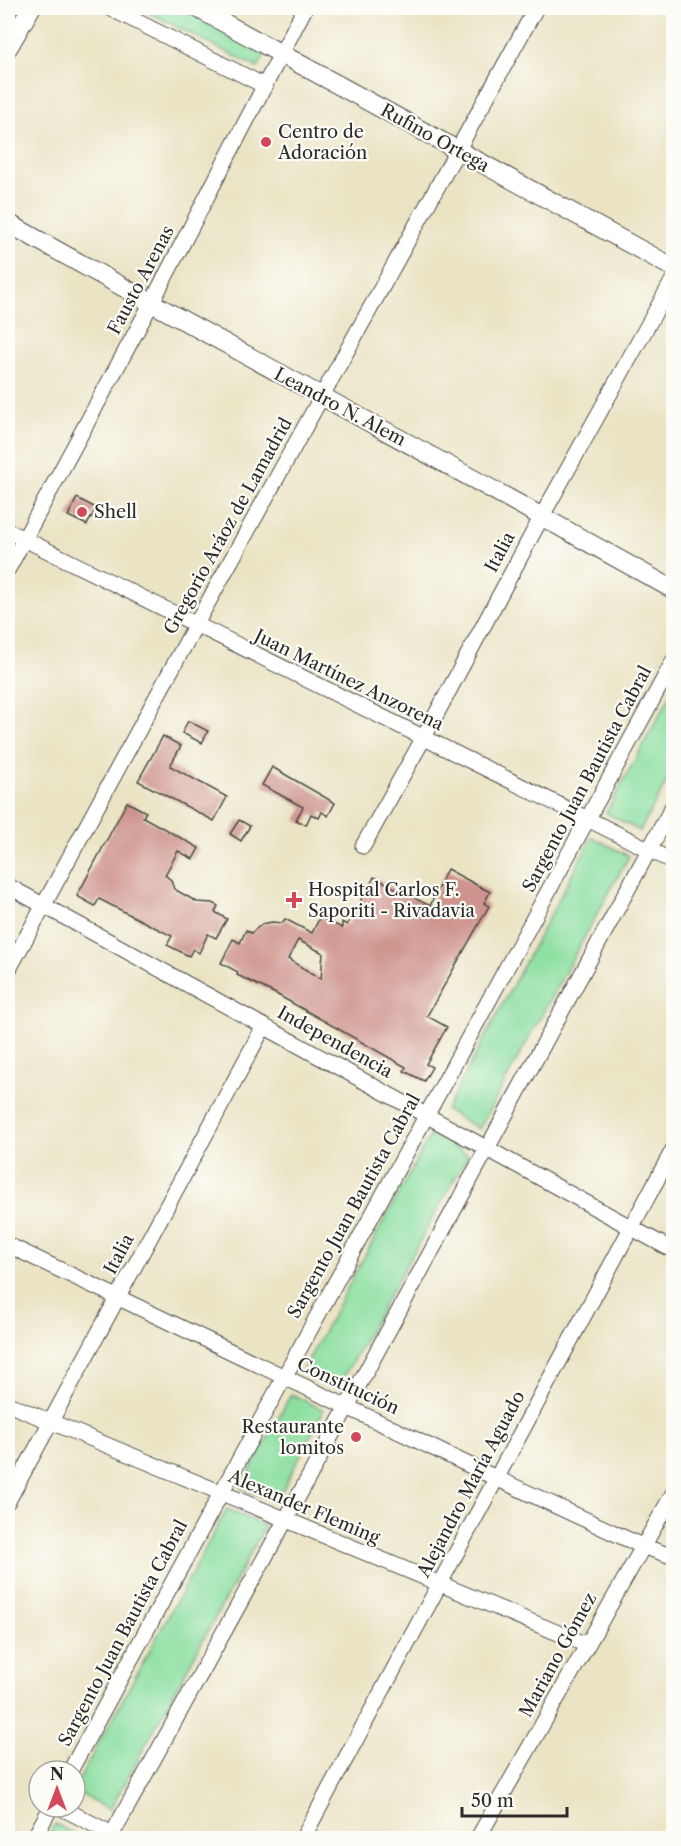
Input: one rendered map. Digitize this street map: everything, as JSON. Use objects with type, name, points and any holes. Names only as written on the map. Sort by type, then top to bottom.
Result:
[{"type":"street","points":[[8,48],[31,8]]},
{"type":"street","points":[[110,8],[265,86]]},
{"type":"street","name":"Rufino Ortega","points":[[197,8],[674,268]]},
{"type":"street","name":"Fausto Arenas","points":[[8,569],[151,304],[305,8]]},
{"type":"street","name":"Gregorio Aráoz de Lamadrid","points":[[8,970],[536,8]]},
{"type":"street","name":"Leandro N. Alem","points":[[8,223],[151,304],[674,590]]},
{"type":"street","name":"Italia","points":[[363,846],[674,278]]},
{"type":"street","name":"Juan Martínez Anzorena","points":[[8,531],[195,626],[674,862]]},
{"type":"street","name":"Sargento Juan Bautista Cabral","points":[[76,1759],[674,660]]},
{"type":"street","points":[[80,1819],[111,1837],[674,804]]},
{"type":"street","name":"Independencia","points":[[8,886],[674,1251]]},
{"type":"street","name":"Italia","points":[[8,1501],[264,1026]]},
{"type":"street","name":"Alejandro María Aguado","points":[[303,1839],[629,1228],[674,1148]]},
{"type":"street","name":"Constitución","points":[[8,1245],[496,1478],[642,1546],[674,1557]]},
{"type":"street","name":"Alexander Fleming","points":[[8,1404],[587,1645]]},
{"type":"street","name":"Mariano Gómez","points":[[478,1839],[674,1492]]},
{"type":"street","points":[[34,1839],[45,1819]]},
{"type":"green space","points":[[140,8],[194,8],[267,49],[258,68]]},
{"type":"green space","points":[[673,690],[673,770],[640,831],[606,813]]},
{"type":"green space","points":[[592,837],[629,856],[479,1129],[446,1110]]},
{"type":"green space","points":[[431,1134],[468,1155],[339,1385],[304,1368]]},
{"type":"green space","points":[[291,1394],[324,1410],[276,1502],[241,1488]]},
{"type":"green space","points":[[227,1509],[265,1526],[110,1810],[87,1798],[87,1765]]},
{"type":"green space","points":[[55,1824],[83,1838],[47,1838]]},
{"type":"building","name":"Shell","points":[[77,498],[96,508],[87,525],[68,516]]},
{"type":"building","points":[[188,721],[208,731],[202,743],[182,733]]},
{"type":"building","points":[[163,736],[181,746],[170,766],[227,797],[214,821],[138,781]]},
{"type":"building","points":[[272,767],[335,803],[328,816],[322,812],[319,818],[311,814],[306,825],[296,820],[303,807],[262,785]]},
{"type":"building","points":[[127,802],[146,812],[143,817],[199,848],[193,859],[178,851],[165,875],[171,880],[174,889],[197,902],[213,903],[218,906],[215,912],[227,919],[216,938],[208,934],[199,953],[193,949],[189,956],[167,945],[172,936],[99,899],[95,906],[77,896]]},
{"type":"building","points":[[239,820],[250,826],[241,841],[230,834]]},
{"type":"building","points":[[447,869],[490,892],[484,903],[489,906],[427,1016],[447,1027],[426,1064],[432,1067],[424,1081],[404,1071],[406,1067],[276,994],[237,975],[238,972],[221,963],[233,939],[240,943],[246,930],[251,933],[262,924],[282,923],[285,919],[312,933],[320,917],[342,928],[342,922],[347,925],[361,903],[362,886],[368,889],[374,877],[430,906]],"holes":[[[298,940],[323,953],[321,979],[288,959]]]},
{"type":"place","name":"Centro de Adoración","points":[[266,142]]},
{"type":"place","name":"Shell","points":[[82,512]]},
{"type":"place","name":"Hospital Carlos F. Saporiti - Rivadavia","points":[[294,900]]},
{"type":"place","name":"Restaurante lomitos","points":[[356,1437]]}]
